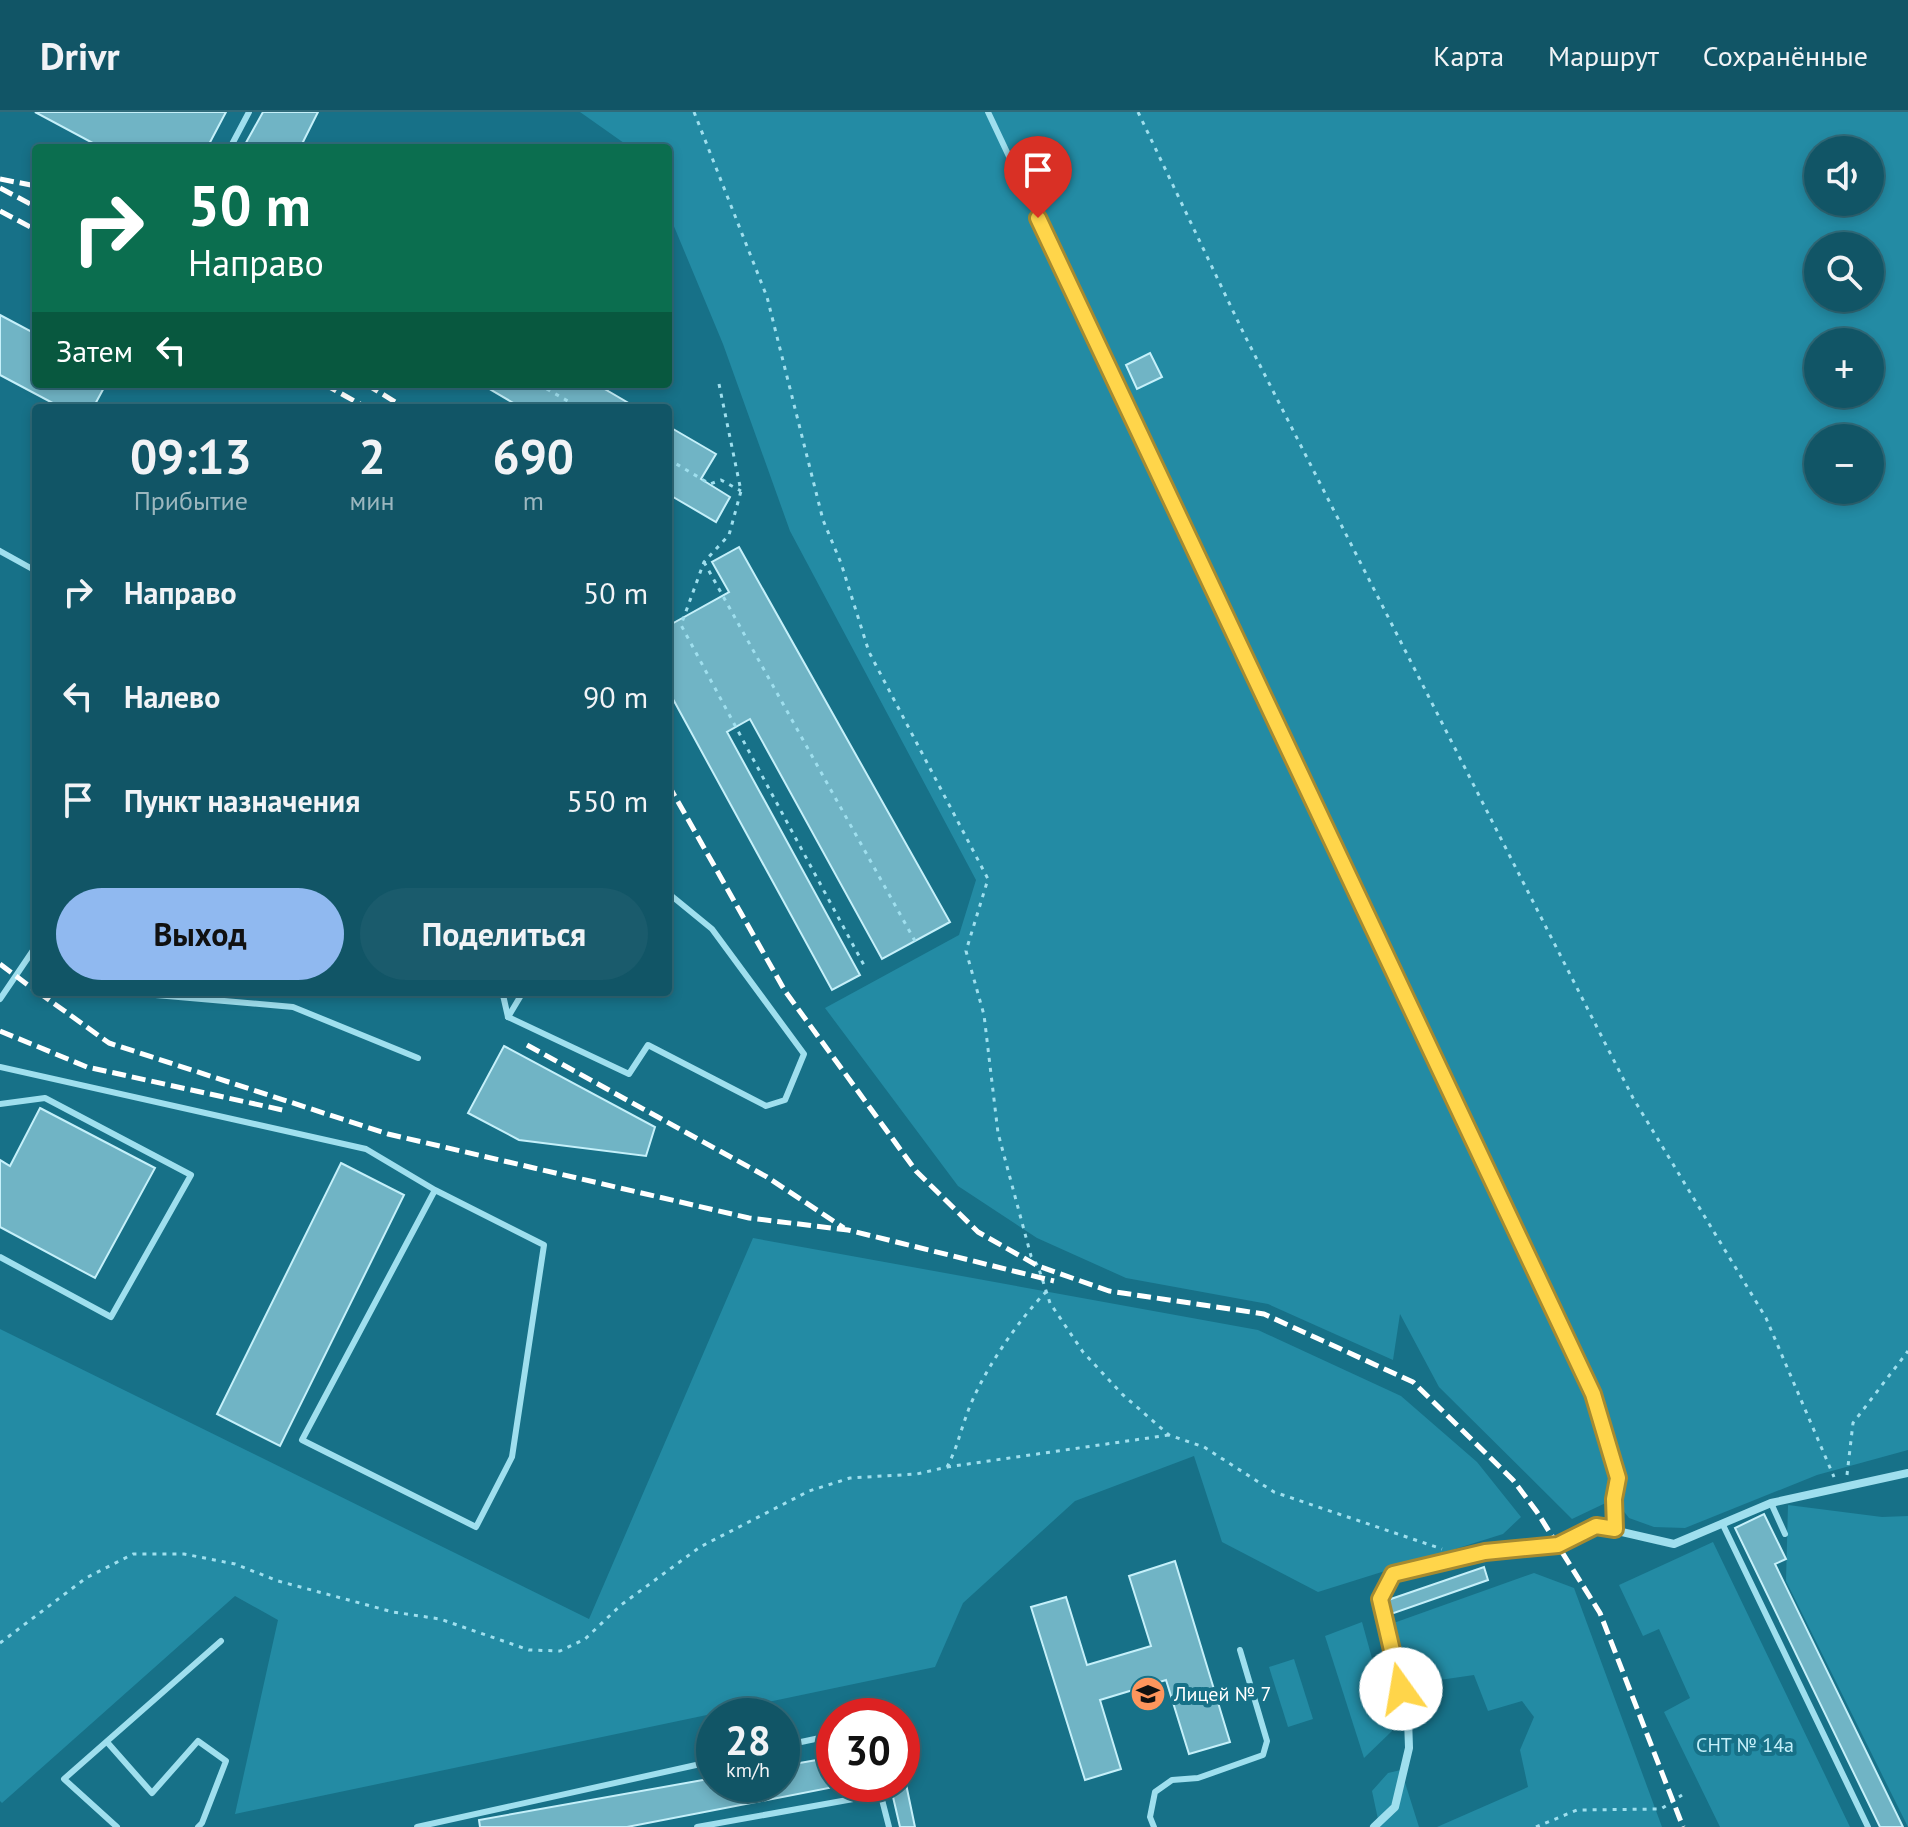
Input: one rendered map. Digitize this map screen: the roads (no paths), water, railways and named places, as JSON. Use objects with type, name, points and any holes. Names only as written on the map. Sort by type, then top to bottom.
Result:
[{"type":"street","points":[[1374,1827],[1395,1807],[1413,1747],[1380,1599],[1393,1574],[1485,1552],[1558,1545],[1596,1526],[1674,1544],[1771,1503],[1908,1473]]},
{"type":"lane","points":[[232,144],[249,112]]},
{"type":"lane","points":[[988,112],[1593,1394],[1618,1478],[1614,1499],[1615,1529]]},
{"type":"lane","points":[[0,551],[32,569]]},
{"type":"lane","points":[[508,1017],[629,1074],[648,1045],[766,1106],[785,1100],[804,1054],[712,929],[672,896]]},
{"type":"lane","points":[[0,999],[32,952]]},
{"type":"lane","points":[[25,962],[32,965]]},
{"type":"lane","points":[[167,996],[293,1007],[418,1058]]},
{"type":"lane","points":[[503,996],[508,1017]]},
{"type":"lane","points":[[508,1017],[521,996]]},
{"type":"lane","points":[[0,1067],[366,1149],[435,1190],[544,1245],[512,1457],[476,1527],[302,1440],[435,1190]]},
{"type":"lane","points":[[0,1104],[45,1098],[191,1175],[111,1317],[0,1257]]},
{"type":"lane","points":[[1771,1503],[1785,1534]]},
{"type":"lane","points":[[1723,1525],[1868,1827]]},
{"type":"lane","points":[[117,1827],[64,1779],[221,1641]]},
{"type":"lane","points":[[1154,1827],[1150,1817],[1155,1792],[1172,1780],[1198,1778],[1263,1755],[1267,1741],[1240,1650]]},
{"type":"lane","points":[[107,1742],[152,1793],[198,1741],[226,1761],[198,1827]]},
{"type":"lane","points":[[417,1827],[696,1765]]},
{"type":"lane","points":[[697,1827],[836,1802]]},
{"type":"lane","points":[[883,1802],[889,1827]]},
{"type":"railway","points":[[0,179],[32,185]]},
{"type":"railway","points":[[0,188],[32,205]]},
{"type":"railway","points":[[0,211],[32,228]]},
{"type":"railway","points":[[331,388],[360,404]]},
{"type":"railway","points":[[372,388],[398,404]]},
{"type":"railway","points":[[672,791],[785,991],[916,1171],[978,1232],[1038,1266],[1109,1291],[1264,1314],[1413,1382],[1513,1480],[1537,1512],[1600,1613],[1683,1827]]},
{"type":"railway","points":[[0,964],[32,988]]},
{"type":"railway","points":[[44,996],[109,1043],[388,1134],[749,1218],[848,1230],[1054,1281]]},
{"type":"railway","points":[[0,1031],[87,1067],[287,1111]]},
{"type":"railway","points":[[527,1045],[767,1177],[844,1228]]},
{"type":"place","name":"Лицей № 7","points":[[1148,1694]]},
{"type":"park label","name":"СНТ № 14а","points":[[1745,1745]]}]
